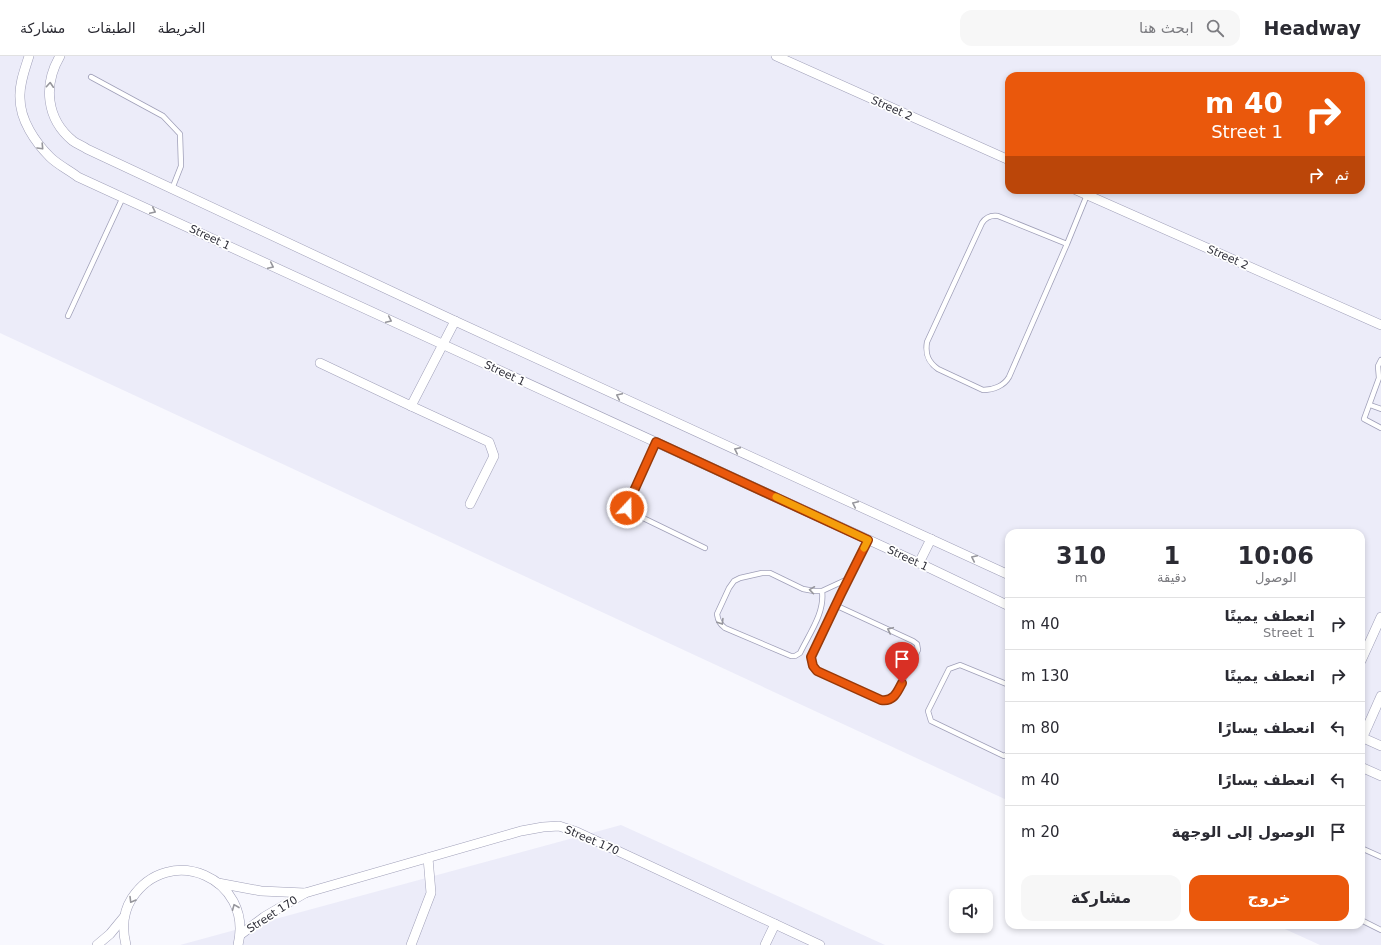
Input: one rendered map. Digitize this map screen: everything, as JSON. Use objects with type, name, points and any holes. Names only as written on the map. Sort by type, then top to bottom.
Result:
[{"type":"street","name":"Street 1","points":[[29,56],[22,78],[20,98],[22,114],[36,142],[51,158],[78,177],[919,563],[1005,604]]},
{"type":"street","points":[[60,56],[50,79],[49,97],[54,116],[62,129],[74,141],[87,149],[455,321],[1005,572]]},
{"type":"street","name":"Street 2","points":[[776,56],[1005,158]]},
{"type":"street","name":"Street 2","points":[[1086,195],[1381,325]]},
{"type":"street","points":[[411,406],[444,345],[455,321]]},
{"type":"street","points":[[320,363],[488,442],[494,456],[470,504]]},
{"type":"street","points":[[919,563],[931,539]]},
{"type":"street","points":[[1365,652],[1381,617]]},
{"type":"street","points":[[1365,730],[1381,697]]},
{"type":"street","points":[[1365,740],[1381,746]]},
{"type":"street","points":[[1365,769],[1381,776]]},
{"type":"street","name":"Street 170","points":[[240,935],[264,917],[305,893],[521,831],[542,827],[559,826],[577,832],[820,945]]},
{"type":"street","points":[[411,945],[431,892],[428,858]]},
{"type":"street","points":[[126,945],[123,935],[124,917],[129,903],[137,891],[148,881],[162,874],[176,871],[191,871],[205,875],[218,883],[228,893],[236,906],[240,920],[238,945]]},
{"type":"street","name":"Street 170","points":[[218,883],[261,891],[305,893]]},
{"type":"street","points":[[97,945],[110,934],[124,917]]},
{"type":"street","points":[[765,945],[775,924]]},
{"type":"lane","points":[[91,77],[163,116],[180,134],[181,166],[172,189]]},
{"type":"lane","points":[[1067,244],[998,216],[985,219],[927,342],[927,355],[933,366],[983,390],[1005,383],[1009,377],[1067,244],[1086,195]]},
{"type":"lane","points":[[68,316],[123,197]]},
{"type":"lane","points":[[1381,360],[1378,366],[1379,378],[1364,419],[1381,428]]},
{"type":"lane","points":[[1370,405],[1381,409]]},
{"type":"lane","points":[[656,442],[627,508],[634,514],[705,548]]},
{"type":"lane","points":[[836,604],[913,641],[916,644],[918,650],[896,694],[892,698],[886,701],[881,700],[817,671],[813,666],[811,657],[836,604],[848,579],[868,540]]},
{"type":"lane","points":[[822,591],[823,597],[820,614],[800,653],[795,656],[791,656],[725,628],[719,623],[717,618],[717,614],[729,588],[734,581],[740,578],[770,572],[803,589],[814,591],[822,591],[848,579]]},
{"type":"lane","points":[[1005,683],[960,665],[949,669],[928,712],[931,721],[1005,755]]},
{"type":"lane","points":[[1365,850],[1381,857]]},
{"type":"lane","points":[[1365,922],[1381,930]]},
{"type":"shaded area","points":[[0,56],[1381,56],[1381,945],[1320,945],[1285,929],[1365,929],[1365,529],[1005,529],[1005,799],[0,333]]},
{"type":"shaded area","points":[[621,825],[885,945],[180,945]]},
{"type":"slow traffic","points":[[776,497],[868,540],[864,548]]},
{"type":"route","points":[[627,508],[656,442],[868,540],[811,657],[812,663],[817,671],[881,700],[886,701],[892,698],[902,683]]}]
